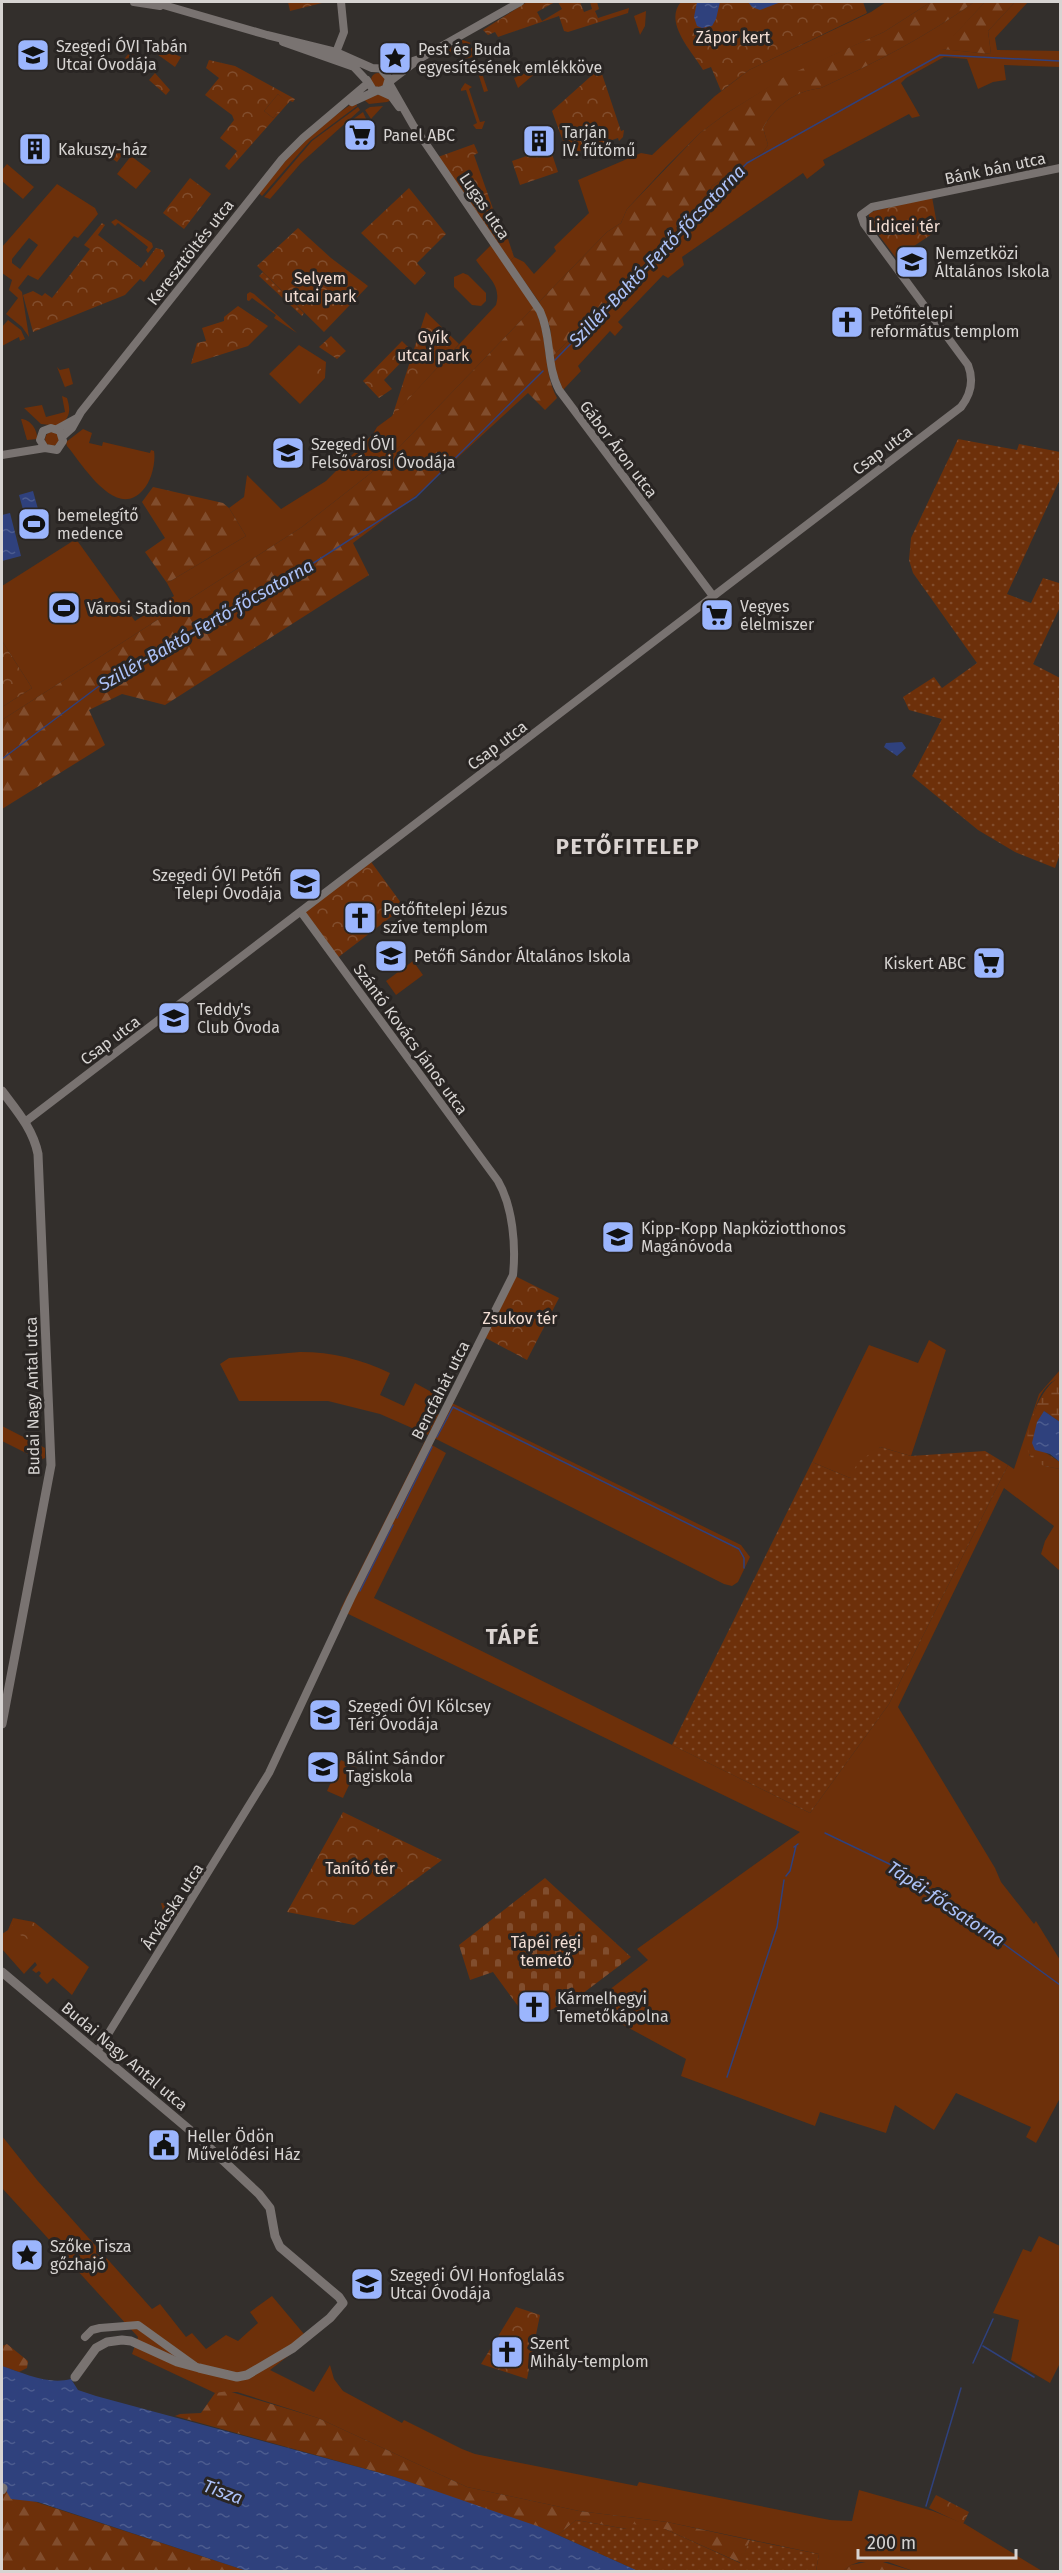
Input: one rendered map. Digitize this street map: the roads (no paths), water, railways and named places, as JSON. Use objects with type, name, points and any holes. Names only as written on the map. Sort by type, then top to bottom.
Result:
[{"type":"main road","name":"Budai Nagy Antal utca","points":[[2,1092],[33,1135],[39,1163],[51,1465],[2,1724]]},
{"type":"main road","name":"Budai Nagy Antal utca","points":[[2,1972],[198,2137],[259,2193],[268,2204],[275,2236],[285,2253],[339,2297],[343,2303],[330,2318],[283,2355],[242,2377],[199,2368]]},
{"type":"main road","points":[[75,2377],[96,2348],[117,2340],[131,2341],[177,2362],[199,2368]]},
{"type":"street","points":[[134,2],[167,7]]},
{"type":"street","points":[[153,2],[379,69],[387,74],[389,82]]},
{"type":"street","points":[[335,56],[344,32],[341,2]]},
{"type":"street","points":[[335,56],[359,70],[367,82],[378,91],[419,59],[520,2]]},
{"type":"street","points":[[367,82],[371,71],[419,59]]},
{"type":"street","name":"Kereszttöltés utca","points":[[60,432],[77,418],[270,173],[303,138],[367,82]]},
{"type":"street","name":"Lugas utca","points":[[389,82],[413,125]]},
{"type":"street","name":"Kereszttöltés utca","points":[[335,111],[378,91]]},
{"type":"street","name":"Lugas utca","points":[[378,91],[391,96],[413,125],[535,303]]},
{"type":"street","name":"Bánk bán utca","points":[[972,380],[966,361],[864,224],[861,215],[872,207],[1060,168]]},
{"type":"street","name":"Gábor Áron utca","points":[[535,303],[545,325],[551,369],[559,390],[713,597]]},
{"type":"street","name":"Csap utca","points":[[25,1122],[958,409],[968,397],[972,380]]},
{"type":"street","points":[[2,455],[45,448],[52,451],[59,448],[63,441],[60,432],[46,429],[40,440],[18,451]]},
{"type":"street","points":[[40,440],[45,448]]},
{"type":"street","name":"Szántó Kovács János utca","points":[[301,912],[498,1181]]},
{"type":"street","name":"Bencfahát utca","points":[[308,1691],[349,1603],[513,1275],[514,1252],[511,1225],[503,1190],[498,1181]]},
{"type":"street","name":"Árvácska utca","points":[[98,2052],[269,1773],[308,1691]]},
{"type":"street","points":[[85,2337],[92,2330],[100,2328],[138,2325],[199,2368]]},
{"type":"water","points":[[697,2],[720,2],[712,26],[702,28],[697,26],[694,17]]},
{"type":"water","points":[[748,2],[781,2],[760,10],[752,7]]},
{"type":"water","points":[[705,33],[715,34],[715,40],[708,46],[697,38]]},
{"type":"water","points":[[33,491],[38,509],[24,513],[19,495]]},
{"type":"water","name":"bemelegítő medence","points":[[38,511],[44,533],[30,537],[24,514]]},
{"type":"water","points":[[10,513],[21,556],[2,561],[2,515]]},
{"type":"water","points":[[902,742],[906,748],[897,756],[884,747],[886,743]]},
{"type":"water","points":[[1044,1411],[1060,1422],[1060,1462],[1050,1454],[1035,1450],[1032,1443],[1037,1422]]},
{"type":"water","name":"Tisza","points":[[2,2366],[45,2379],[71,2379],[78,2390],[96,2396],[395,2477],[540,2527],[638,2571],[247,2571],[38,2502],[11,2499],[2,2484]]},
{"type":"waterway","name":"Szillér-Baktó-Fertő-főcsatorna","points":[[555,360],[747,163],[940,55],[1060,61]]},
{"type":"waterway","name":"Szillér-Baktó-Fertő-főcsatorna","points":[[2,759],[103,683],[270,591],[416,497],[543,371]]},
{"type":"waterway","points":[[453,1407],[739,1549],[744,1558],[744,1568]]},
{"type":"waterway","points":[[437,1437],[453,1407]]},
{"type":"waterway","points":[[397,1518],[432,1447]]},
{"type":"waterway","points":[[360,1591],[393,1525]]},
{"type":"waterway","name":"Tápéi-főcsatorna","points":[[825,1833],[904,1871],[1060,1985]]},
{"type":"waterway","points":[[794,1847],[798,1844]]},
{"type":"waterway","points":[[786,1876],[790,1871],[796,1846]]},
{"type":"waterway","points":[[727,2077],[777,1927],[784,1880]]},
{"type":"waterway","points":[[973,2363],[993,2319]]},
{"type":"waterway","points":[[983,2346],[1034,2377]]},
{"type":"waterway","points":[[926,2506],[961,2388]]},
{"type":"place","name":"Szegedi ÓVI Tabán Utcai Óvodája","points":[[33,55]]},
{"type":"place","name":"Pest és Buda egyesítésének emlékköve","points":[[395,58]]},
{"type":"place","name":"Panel ABC","points":[[360,135]]},
{"type":"place","name":"Tarján IV. fűtőmű","points":[[539,141]]},
{"type":"place","name":"Kakuszy-ház","points":[[35,149]]},
{"type":"place","name":"Nemzetközi Általános Iskola","points":[[912,262]]},
{"type":"place","name":"Petőfitelepi református templom","points":[[847,322]]},
{"type":"place","name":"Szegedi ÓVI Felsővárosi Óvodája","points":[[288,453]]},
{"type":"place","name":"bemelegítő medence","points":[[34,524]]},
{"type":"place","name":"Városi Stadion","points":[[64,608]]},
{"type":"place","name":"Vegyes élelmiszer","points":[[717,615]]},
{"type":"place","name":"Szegedi ÓVI Petőfi Telepi Óvodája","points":[[305,884]]},
{"type":"place","name":"Petőfitelepi Jézus szíve templom","points":[[360,918]]},
{"type":"place","name":"Petőfi Sándor Általános Iskola","points":[[391,956]]},
{"type":"place","name":"Kiskert ABC","points":[[989,963]]},
{"type":"place","name":"Teddy's Club Óvoda","points":[[174,1018]]},
{"type":"place","name":"Kipp-Kopp Napköziotthonos Magánóvoda","points":[[618,1237]]},
{"type":"place","name":"Szegedi ÓVI Kölcsey Téri Óvodája","points":[[325,1715]]},
{"type":"place","name":"Bálint Sándor Tagiskola","points":[[323,1767]]},
{"type":"place","name":"Kármelhegyi Temetőkápolna","points":[[534,2007]]},
{"type":"place","name":"Heller Ödön Művelődési Ház","points":[[164,2145]]},
{"type":"place","name":"Szőke Tisza gőzhajó","points":[[27,2255]]},
{"type":"place","name":"Szegedi ÓVI Honfoglalás Utcai Óvodája","points":[[367,2284]]},
{"type":"place","name":"Szent Mihály-templom","points":[[507,2352]]},
{"type":"district","name":"PETŐFITELEP","points":[[628,846]]},
{"type":"district","name":"TÁPÉ","points":[[513,1636]]},
{"type":"park label","name":"Zápor kert","points":[[733,37]]},
{"type":"park label","name":"Lidicei tér","points":[[904,226]]},
{"type":"park label","name":"Selyem utcai park","points":[[320,287]]},
{"type":"park label","name":"Gyík utcai park","points":[[433,346]]},
{"type":"park label","name":"Zsukov tér","points":[[520,1318]]},
{"type":"park label","name":"Tanító tér","points":[[360,1868]]},
{"type":"park label","name":"Tápéi régi temető","points":[[546,1951]]}]
